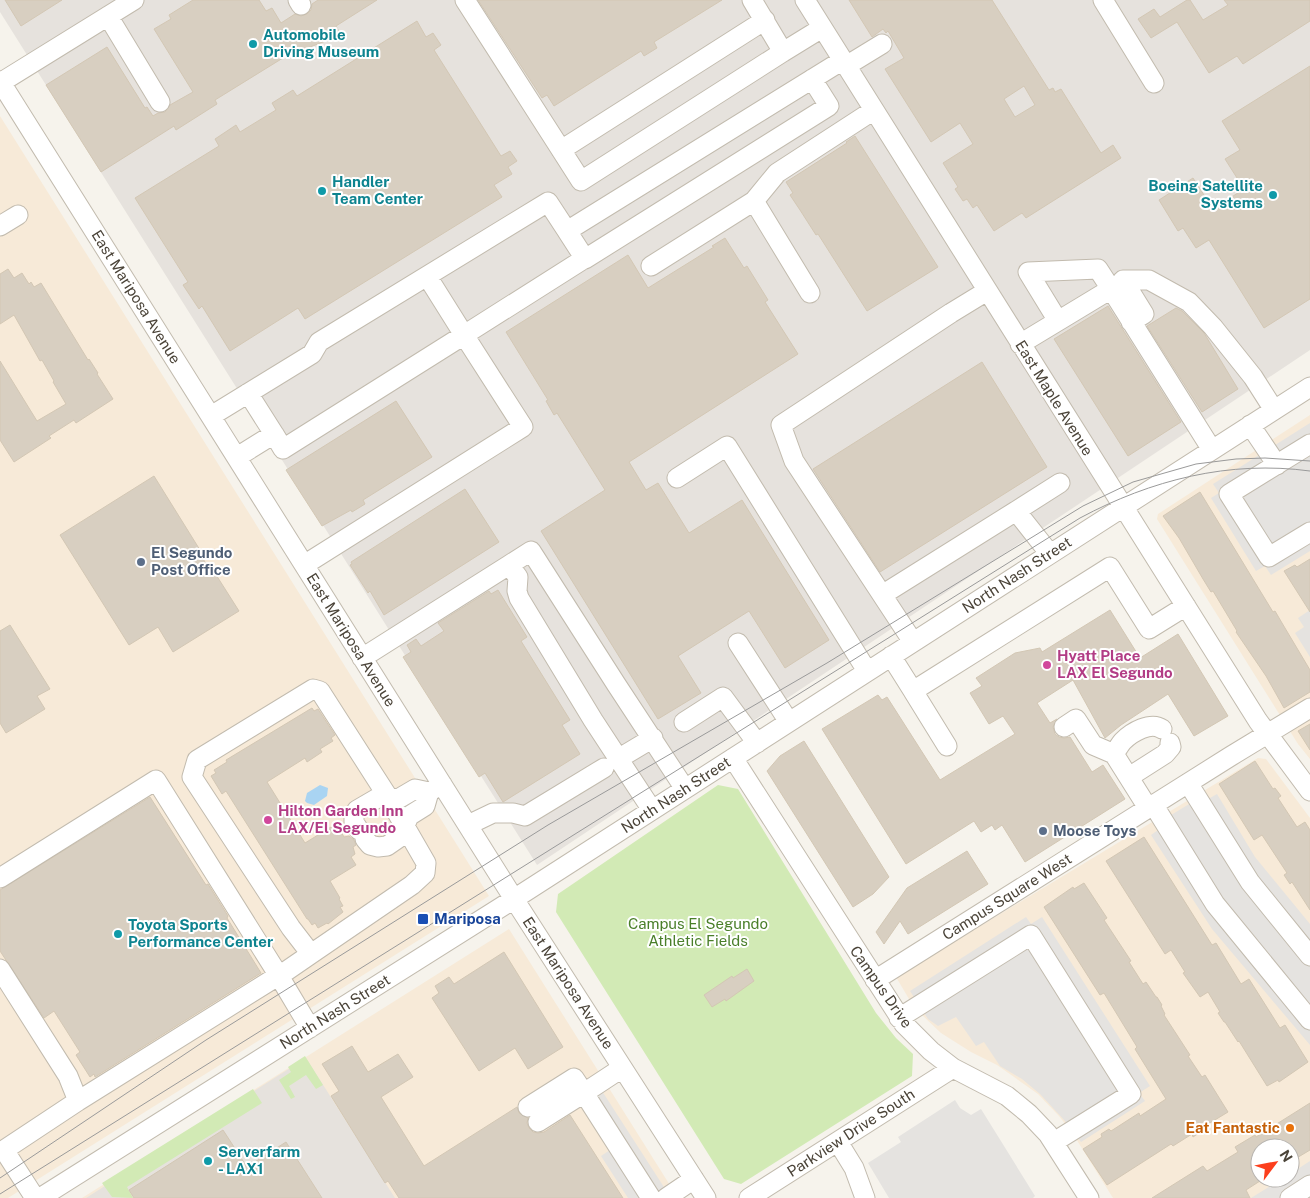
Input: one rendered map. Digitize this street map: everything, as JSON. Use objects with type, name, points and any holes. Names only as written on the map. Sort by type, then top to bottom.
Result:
[{"type":"street","points":[[0,83],[134,0]]},
{"type":"street","points":[[466,0],[581,181],[822,28]]},
{"type":"street","points":[[752,0],[783,52]]},
{"type":"street","name":"East Maple Avenue","points":[[805,0],[1267,734],[1310,791]]},
{"type":"street","points":[[1103,0],[1154,83]]},
{"type":"street","points":[[108,16],[160,102]]},
{"type":"street","points":[[561,150],[765,20]]},
{"type":"street","points":[[567,231],[812,79],[882,44]]},
{"type":"street","points":[[248,393],[284,449],[829,106],[812,79]]},
{"type":"street","name":"East Mariposa Avenue","points":[[0,83],[362,658],[435,788],[468,826],[706,1198]]},
{"type":"street","points":[[651,266],[754,201],[777,172],[874,110]]},
{"type":"street","points":[[754,201],[810,293]]},
{"type":"street","points":[[211,416],[312,354],[319,342],[548,202],[584,259]]},
{"type":"street","points":[[0,226],[18,215]]},
{"type":"street","points":[[1058,321],[1028,272],[1098,269],[1212,450]]},
{"type":"street","points":[[304,565],[523,427],[427,276]]},
{"type":"street","points":[[1131,322],[1144,314],[1123,280],[1148,280],[1188,302],[1213,327],[1253,377],[1274,410]]},
{"type":"street","points":[[1020,344],[1111,289]]},
{"type":"street","points":[[913,642],[794,461],[781,425],[987,291]]},
{"type":"street","name":"North Nash Street","points":[[40,1198],[514,899],[1310,387]]},
{"type":"street","points":[[1250,425],[1276,465]]},
{"type":"street","points":[[236,457],[274,434]]},
{"type":"street","points":[[1310,444],[1229,494],[1269,557],[1310,532]]},
{"type":"street","points":[[677,478],[727,446],[867,672]]},
{"type":"street","points":[[882,595],[1060,484]]},
{"type":"street","points":[[1016,511],[1050,554]]},
{"type":"street","points":[[362,658],[531,550],[620,692],[653,738],[685,789]]},
{"type":"street","points":[[510,565],[518,577],[517,591],[519,598],[593,720],[611,763],[652,810]]},
{"type":"street","points":[[913,691],[1110,567],[1149,629],[1186,606]]},
{"type":"street","points":[[738,643],[789,722]]},
{"type":"street","points":[[891,656],[947,746]]},
{"type":"street","points":[[35,1198],[2,1146],[279,976],[412,885],[425,873],[426,863],[388,798],[320,691],[313,689],[197,760],[192,777],[291,928],[311,954]]},
{"type":"street","points":[[684,722],[723,697],[757,742]]},
{"type":"street","name":"Campus Square West","points":[[874,980],[1310,708]]},
{"type":"street","points":[[1064,727],[1076,719],[1092,745],[1114,754],[1151,806],[1215,904],[1310,1020]]},
{"type":"street","points":[[1114,754],[1124,740],[1148,725],[1157,725],[1166,736],[1171,748],[1165,754],[1129,777]]},
{"type":"street","points":[[468,826],[493,813],[513,813],[525,816],[653,738]]},
{"type":"street","name":"Campus Drive","points":[[733,758],[899,1018],[931,1051],[953,1068],[1007,1096],[1029,1114],[1054,1142],[1089,1198]]},
{"type":"street","points":[[0,878],[156,780],[310,1028]]},
{"type":"street","points":[[1188,783],[1250,882],[1310,956]]},
{"type":"street","points":[[435,788],[424,806],[409,816],[400,837],[387,846],[378,847],[370,845],[354,822],[354,815],[357,810],[380,796],[398,799],[415,789],[435,788]]},
{"type":"street","points":[[899,1018],[1031,935],[1131,1094],[1054,1142]]},
{"type":"street","points":[[0,969],[68,1076],[78,1101]]},
{"type":"street","points":[[533,1114],[584,1093],[622,1068]]},
{"type":"street","name":"Parkview Drive South","points":[[750,1198],[953,1068]]},
{"type":"street","points":[[584,1093],[651,1198]]},
{"type":"street","points":[[838,1142],[854,1168],[865,1198]]},
{"type":"street","points":[[666,1198],[694,1179]]},
{"type":"street","points":[[1290,1198],[1310,1185]]},
{"type":"shaded area","points":[[0,0],[1310,0],[1310,350],[537,865],[0,12]]},
{"type":"shaded area","points":[[0,116],[489,896],[8,1198],[0,1198]]},
{"type":"shaded area","points":[[1310,415],[1310,759],[1298,744],[1157,519],[1158,514]]},
{"type":"shaded area","points":[[1310,423],[1310,551],[1271,575],[1265,566],[1256,571],[1211,498],[1219,493],[1213,484]]},
{"type":"shaded area","points":[[1310,610],[1310,657],[1295,633],[1304,627],[1298,618]]},
{"type":"shaded area","points":[[1258,758],[1266,759],[1310,818],[1310,1198],[1113,1198],[1073,1134],[1038,1094],[997,1065],[971,1052],[941,1033],[909,999],[896,977]]},
{"type":"shaded area","points":[[1217,794],[1255,857],[1310,924],[1310,1045],[1212,929],[1151,835],[1161,828],[1158,823],[1199,798],[1203,802]]},
{"type":"shaded area","points":[[1026,917],[1031,924],[1042,917],[1150,1086],[1139,1093],[1145,1101],[1081,1142],[1040,1094],[1022,1079],[1000,1066],[984,1042],[976,1046],[956,1017],[938,1026],[928,1019],[910,991]]},
{"type":"shaded area","points":[[509,929],[678,1198],[82,1198]]},
{"type":"shaded area","points":[[306,1058],[395,1198],[86,1198]]},
{"type":"shaded area","points":[[602,1091],[671,1198],[628,1198],[601,1156],[610,1150],[581,1104]]},
{"type":"shaded area","points":[[955,1100],[960,1108],[971,1115],[981,1109],[1035,1196],[1033,1198],[889,1198],[868,1163],[901,1142],[898,1137]]},
{"type":"shaded area","points":[[1310,1161],[1310,1198],[1251,1198],[1267,1188],[1300,1188],[1300,1168]]},
{"type":"green space","name":"Campus El Segundo Athletic Fields","points":[[718,785],[738,789],[876,1013],[896,1038],[913,1054],[912,1076],[741,1184],[724,1179],[556,912],[558,894]]},
{"type":"green space","points":[[305,1056],[323,1085],[316,1089],[306,1075],[289,1086],[295,1097],[291,1099],[279,1080],[291,1072],[288,1067]]},
{"type":"green space","points":[[253,1089],[262,1103],[127,1187],[133,1198],[112,1197],[102,1183]]},
{"type":"water","points":[[320,785],[328,788],[327,796],[314,805],[307,803],[305,801],[307,793]]},
{"type":"building","points":[[5,0],[62,0],[21,26]]},
{"type":"building","points":[[193,0],[259,0],[266,11],[272,8],[281,23],[295,14],[301,16],[307,14],[311,10],[312,4],[318,0],[377,0],[336,26],[341,35],[291,53],[215,100],[217,104],[176,130],[174,126],[101,172],[46,85],[107,47],[145,108],[147,107],[153,116],[165,112],[170,105],[193,92],[154,29],[171,19],[169,15]]},
{"type":"building","points":[[478,0],[722,0],[654,42],[657,48],[644,56],[641,51],[554,106],[547,95],[542,98]]},
{"type":"building","points":[[849,0],[992,0],[1049,90],[1053,88],[1055,92],[1061,89],[1101,153],[1113,145],[1121,158],[1026,218],[1022,213],[994,231],[977,205],[973,208],[967,199],[963,201],[955,189],[958,187],[943,163],[973,144],[960,123],[931,142],[885,69],[904,58],[888,31],[886,33],[883,29],[872,37]],"holes":[[[1024,86],[1035,105],[1015,117],[1004,99]]]},
{"type":"building","points":[[1190,0],[1203,20],[1228,5],[1224,0],[1310,0],[1310,21],[1243,64],[1237,56],[1209,73],[1177,22],[1151,38],[1138,19],[1154,9],[1160,17]]},
{"type":"building","name":"Handler Team Center","points":[[417,21],[426,37],[433,33],[441,45],[434,50],[501,156],[510,151],[517,161],[508,167],[512,174],[494,185],[502,197],[305,319],[298,308],[230,351],[202,306],[199,309],[183,285],[188,282],[135,198],[219,146],[215,139],[236,125],[240,132],[276,110],[272,103],[293,90],[297,96]]},
{"type":"building","name":"Boeing Satellite Systems","points":[[1310,66],[1310,299],[1264,328],[1209,240],[1196,248],[1183,228],[1178,231],[1159,200],[1193,178],[1213,209],[1244,189],[1225,159],[1240,150],[1222,121]]},
{"type":"building","points":[[855,136],[938,267],[867,311],[818,234],[816,235],[790,195],[793,193],[786,182]]},
{"type":"building","points":[[725,238],[744,268],[747,266],[768,300],[765,302],[798,354],[629,462],[646,490],[658,483],[689,533],[742,500],[829,640],[785,668],[749,611],[678,656],[701,693],[658,719],[541,531],[605,490],[557,413],[554,415],[546,401],[548,400],[506,332],[628,255],[648,288],[714,247],[712,246]]},
{"type":"building","points":[[8,269],[14,278],[22,273],[29,284],[31,282],[34,287],[41,283],[113,399],[76,423],[74,420],[49,436],[51,438],[14,462],[0,440],[0,361],[37,421],[66,404],[14,315],[0,324],[0,274]]},
{"type":"building","points":[[1108,306],[1181,422],[1128,456],[1054,339]]},
{"type":"building","points":[[1176,308],[1182,311],[1204,333],[1238,389],[1202,412],[1147,326]]},
{"type":"building","points":[[982,362],[1047,467],[880,572],[813,469]]},
{"type":"building","points":[[396,401],[432,457],[363,500],[365,504],[322,526],[286,470]]},
{"type":"building","name":"El Segundo Post Office","points":[[154,476],[200,550],[200,554],[210,570],[213,570],[239,611],[173,652],[158,627],[129,645],[60,535]]},
{"type":"building","points":[[465,489],[499,542],[384,615],[370,591],[368,593],[350,565],[352,564],[351,562]]},
{"type":"building","points":[[1200,492],[1310,670],[1310,692],[1284,708],[1266,676],[1236,632],[1213,591],[1211,592],[1179,538],[1163,516]]},
{"type":"building","points":[[1310,559],[1310,612],[1284,571],[1295,565],[1297,567]]},
{"type":"building","points":[[498,590],[527,637],[521,641],[570,720],[562,725],[580,754],[503,802],[485,773],[479,777],[403,657],[411,652],[407,645],[416,639],[421,646],[444,631],[438,623],[489,591],[491,594]]},
{"type":"building","points":[[1110,610],[1140,658],[1178,634],[1228,716],[1194,736],[1168,694],[1105,738],[1073,680],[1037,703],[1050,723],[1057,719],[1053,727],[1055,734],[1064,738],[1070,737],[1092,772],[1103,765],[1125,799],[1025,862],[1002,825],[995,830],[992,825],[981,832],[974,821],[906,864],[822,729],[878,695],[882,700],[887,697],[940,780],[1015,734],[1003,716],[989,724],[970,693],[982,686],[976,678],[1015,653],[1040,648],[1042,652]]},
{"type":"building","points":[[10,625],[50,689],[37,696],[45,709],[6,733],[0,723],[0,631]]},
{"type":"building","name":"Hilton Garden Inn LAX/El Segundo","points":[[312,708],[314,711],[318,709],[335,735],[331,738],[333,741],[320,749],[322,752],[307,762],[305,758],[267,782],[305,843],[331,827],[337,835],[341,832],[344,837],[349,836],[356,845],[353,847],[355,854],[351,857],[356,865],[330,881],[340,898],[343,906],[340,907],[343,912],[328,924],[318,928],[315,923],[312,925],[307,919],[226,791],[222,794],[211,776],[216,773],[214,770],[227,762],[226,760]]},
{"type":"building","points":[[1310,724],[1310,750],[1298,731]]},
{"type":"building","points":[[804,741],[889,877],[873,894],[853,907],[767,771],[780,756]]},
{"type":"building","points":[[1255,761],[1273,789],[1275,788],[1281,796],[1278,798],[1297,827],[1305,822],[1310,830],[1310,910],[1292,882],[1290,884],[1284,875],[1287,873],[1262,835],[1254,840],[1219,784]]},
{"type":"building","name":"Toyota Sports Performance Center","points":[[150,797],[206,885],[208,884],[261,973],[95,1077],[94,1074],[90,1077],[76,1055],[80,1052],[54,1011],[44,1018],[0,951],[0,890]]},
{"type":"building","points":[[1144,837],[1212,945],[1216,943],[1241,984],[1249,979],[1280,1028],[1285,1025],[1308,1062],[1279,1082],[1278,1080],[1267,1086],[1239,1041],[1218,1013],[1220,1012],[1208,992],[1200,997],[1183,973],[1185,972],[1171,950],[1165,954],[1106,861]]},
{"type":"building","points":[[967,851],[988,884],[908,934],[900,921],[884,944],[876,932],[907,888]]},
{"type":"building","points":[[1084,883],[1107,918],[1104,920],[1131,961],[1129,962],[1143,984],[1146,982],[1162,1005],[1164,1015],[1190,1055],[1188,1056],[1202,1077],[1205,1075],[1228,1112],[1200,1129],[1202,1131],[1193,1137],[1192,1134],[1173,1146],[1171,1144],[1107,1185],[1083,1149],[1102,1137],[1101,1134],[1109,1129],[1111,1131],[1139,1113],[1140,1116],[1166,1099],[1135,1049],[1137,1047],[1104,993],[1100,995],[1044,907],[1073,887],[1074,889]]},
{"type":"building","points":[[504,952],[563,1047],[528,1069],[515,1048],[479,1071],[432,998],[439,993],[435,986],[449,977],[454,984]]},
{"type":"building","points":[[747,969],[754,981],[726,1001],[725,999],[712,1007],[704,995],[732,976],[733,978]]},
{"type":"building","points":[[352,1046],[368,1072],[398,1054],[413,1077],[381,1097],[424,1166],[517,1107],[519,1113],[528,1118],[529,1128],[533,1132],[538,1133],[544,1132],[570,1115],[623,1198],[399,1198],[388,1181],[385,1183],[331,1096],[339,1091],[322,1064]]},
{"type":"building","points":[[1310,1103],[1310,1150],[1300,1156],[1300,1138],[1250,1138],[1255,1135],[1256,1137]]},
{"type":"building","name":"Serverfarm - LAX1","points":[[223,1130],[247,1167],[286,1142],[322,1198],[134,1198],[129,1190]]},
{"type":"building","points":[[1250,1138],[1250,1187],[1246,1190],[1250,1198],[1152,1198],[1203,1166],[1207,1171],[1238,1152],[1235,1147]]},
{"type":"tram line","points":[[0,1178],[206,1040],[548,825],[827,663],[1083,506],[1133,482],[1196,464],[1236,459],[1265,458],[1310,461]]},
{"type":"tram line","points":[[0,1194],[1080,518],[1134,493],[1191,476],[1250,468],[1310,471]]},
{"type":"place","name":"Automobile Driving Museum","points":[[253,44]]},
{"type":"place","name":"Handler Team Center","points":[[322,191]]},
{"type":"place","name":"Boeing Satellite Systems","points":[[1273,195]]},
{"type":"place","name":"El Segundo Post Office","points":[[141,562]]},
{"type":"place","name":"Hyatt Place LAX El Segundo","points":[[1047,665]]},
{"type":"place","name":"Hilton Garden Inn LAX/El Segundo","points":[[268,820]]},
{"type":"place","name":"Moose Toys","points":[[1043,831]]},
{"type":"place","name":"Mariposa","points":[[423,919]]},
{"type":"place","name":"Toyota Sports Performance Center","points":[[118,934]]},
{"type":"place","name":"Eat Fantastic","points":[[1290,1128]]},
{"type":"place","name":"Serverfarm - LAX1","points":[[208,1161]]}]
